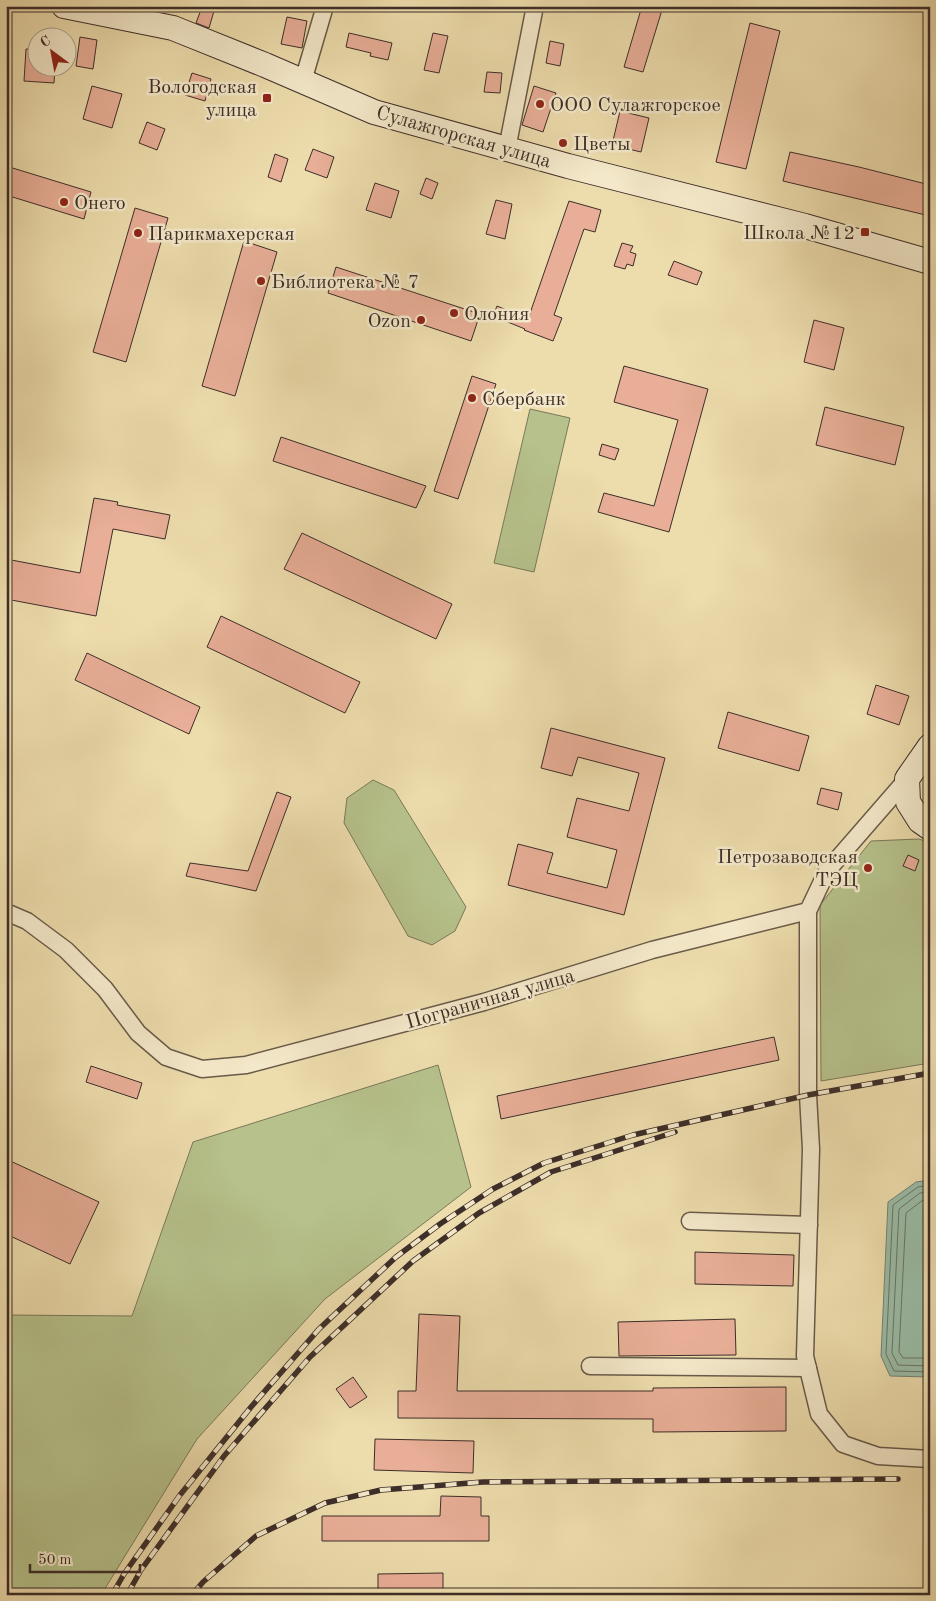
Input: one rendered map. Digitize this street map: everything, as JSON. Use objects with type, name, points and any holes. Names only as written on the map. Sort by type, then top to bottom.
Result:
[{"type":"main road","name":"Сулажгорская улица","points":[[64,6],[174,28],[374,112],[507,149],[805,226],[930,262]]},
{"type":"main road","points":[[930,746],[907,779],[908,802],[920,821],[930,828]]},
{"type":"street","points":[[303,81],[325,6]]},
{"type":"street","points":[[507,149],[535,6]]},
{"type":"street","points":[[907,779],[827,871],[808,910],[808,1095],[811,1148],[805,1356],[819,1414],[843,1444],[878,1456],[930,1459]]},
{"type":"street","name":"Пограничная улица","points":[[6,912],[27,921],[66,950],[105,989],[138,1033],[166,1057],[202,1069],[246,1065],[484,1002],[652,950],[808,910]]},
{"type":"street","points":[[690,1220],[809,1226]]},
{"type":"street","points":[[590,1366],[808,1368]]},
{"type":"shaded area","points":[[530,409],[570,418],[534,572],[494,563]]},
{"type":"shaded area","points":[[373,780],[394,790],[466,907],[455,931],[432,945],[408,936],[344,823],[347,798]]},
{"type":"shaded area","points":[[919,839],[930,843],[930,1063],[821,1081],[820,905],[871,841]]},
{"type":"shaded area","points":[[438,1065],[471,1187],[325,1299],[197,1439],[101,1595],[6,1595],[6,1315],[132,1316],[193,1142]]},
{"type":"water","points":[[930,1180],[930,1377],[890,1376],[881,1356],[888,1202],[916,1182]]},
{"type":"building","points":[[642,6],[662,10],[643,72],[624,67]]},
{"type":"building","points":[[202,7],[214,11],[209,28],[196,23]]},
{"type":"building","points":[[287,17],[307,21],[302,48],[281,44]]},
{"type":"building","points":[[750,23],[780,31],[746,169],[716,162]]},
{"type":"building","points":[[349,33],[392,43],[388,60],[370,56],[371,53],[346,47]]},
{"type":"building","points":[[433,33],[448,36],[439,73],[424,70]]},
{"type":"building","points":[[80,37],[97,40],[93,69],[78,66]]},
{"type":"building","points":[[550,41],[564,44],[560,66],[546,63]]},
{"type":"building","points":[[26,49],[28,49],[28,78],[54,78],[54,83],[24,81]]},
{"type":"building","points":[[487,72],[502,73],[500,93],[484,92]]},
{"type":"building","points":[[192,73],[211,79],[205,101],[185,95]]},
{"type":"building","points":[[92,86],[122,94],[112,128],[83,119]]},
{"type":"building","name":"ООО Сулажгорское","points":[[534,86],[556,93],[543,132],[522,125]]},
{"type":"building","points":[[620,111],[649,118],[641,152],[612,145]]},
{"type":"building","points":[[147,122],[165,129],[157,150],[139,143]]},
{"type":"building","points":[[313,149],[334,157],[327,178],[305,170]]},
{"type":"building","points":[[790,152],[930,185],[930,216],[783,181]]},
{"type":"building","points":[[275,154],[288,159],[281,182],[268,177]]},
{"type":"building","points":[[6,166],[91,192],[84,219],[6,195]]},
{"type":"building","points":[[426,178],[438,183],[432,199],[420,194]]},
{"type":"building","points":[[375,183],[399,191],[391,218],[366,210]]},
{"type":"building","points":[[496,200],[512,204],[505,239],[486,234]]},
{"type":"building","points":[[569,201],[601,210],[595,232],[584,229],[554,315],[562,318],[553,341],[493,316],[497,306],[528,319]]},
{"type":"building","points":[[135,208],[168,218],[126,362],[93,352]]},
{"type":"building","points":[[244,241],[277,252],[235,396],[202,386]]},
{"type":"building","points":[[622,243],[633,246],[630,252],[636,254],[633,266],[627,264],[625,269],[614,266]]},
{"type":"building","points":[[674,261],[702,272],[697,285],[668,275]]},
{"type":"building","points":[[336,267],[480,314],[471,341],[328,293]]},
{"type":"building","points":[[814,320],[844,328],[834,370],[804,362]]},
{"type":"building","points":[[624,366],[708,389],[669,532],[598,512],[604,493],[654,506],[678,420],[614,402]]},
{"type":"building","points":[[472,376],[496,384],[458,499],[434,491]]},
{"type":"building","points":[[825,407],[904,427],[895,465],[816,445]]},
{"type":"building","points":[[281,437],[426,486],[416,508],[273,461]]},
{"type":"building","points":[[602,444],[619,449],[615,460],[599,455]]},
{"type":"building","points":[[94,498],[118,502],[117,505],[170,515],[165,539],[113,529],[96,616],[6,599],[6,559],[80,573]]},
{"type":"building","points":[[302,533],[452,604],[436,639],[284,569]]},
{"type":"building","points":[[221,616],[360,682],[345,713],[207,647]]},
{"type":"building","points":[[87,653],[200,707],[189,734],[75,680]]},
{"type":"building","points":[[876,685],[909,696],[899,725],[867,714]]},
{"type":"building","points":[[728,712],[809,736],[799,771],[718,748]]},
{"type":"building","points":[[551,728],[665,758],[624,915],[508,885],[518,844],[553,853],[547,873],[607,888],[617,850],[567,837],[577,798],[629,811],[639,773],[578,757],[572,776],[541,768]]},
{"type":"building","points":[[821,788],[842,793],[838,810],[817,804]]},
{"type":"building","points":[[277,792],[291,797],[256,891],[186,876],[190,863],[248,871]]},
{"type":"building","points":[[908,855],[919,860],[915,871],[903,866]]},
{"type":"building","points":[[774,1037],[779,1060],[501,1119],[497,1096]]},
{"type":"building","points":[[91,1066],[142,1083],[137,1099],[86,1082]]},
{"type":"building","points":[[6,1159],[99,1202],[70,1264],[6,1234]]},
{"type":"building","points":[[695,1252],[794,1255],[793,1286],[695,1284]]},
{"type":"building","points":[[419,1314],[460,1316],[457,1391],[653,1391],[653,1388],[786,1387],[786,1431],[653,1432],[653,1419],[398,1418],[398,1391],[416,1391]]},
{"type":"building","points":[[735,1319],[736,1355],[619,1356],[618,1322]]},
{"type":"building","points":[[353,1377],[367,1397],[350,1408],[336,1389]]},
{"type":"building","points":[[375,1439],[474,1441],[473,1473],[374,1470]]},
{"type":"building","points":[[441,1496],[481,1497],[481,1516],[489,1516],[489,1541],[322,1541],[322,1516],[440,1516]]},
{"type":"building","points":[[443,1573],[443,1595],[378,1595],[378,1574]]},
{"type":"railway","points":[[112,1595],[124,1574],[180,1495],[251,1407],[319,1329],[396,1257],[440,1224],[493,1189],[544,1163],[633,1135],[808,1095],[930,1073]]},
{"type":"railway","points":[[127,1595],[141,1570],[224,1456],[310,1357],[413,1261],[479,1213],[551,1172],[675,1132]]},
{"type":"railway","points":[[192,1595],[203,1582],[256,1536],[325,1503],[381,1490],[483,1482],[898,1479]]},
{"type":"place","name":"Вологодская улица","points":[[267,98]]},
{"type":"place","name":"ООО Сулажгорское","points":[[540,104]]},
{"type":"place","name":"Цветы","points":[[563,143]]},
{"type":"place","name":"Онего","points":[[64,202]]},
{"type":"place","name":"Школа №12","points":[[865,232]]},
{"type":"place","name":"Парикмахерская","points":[[138,233]]},
{"type":"place","name":"Библиотека № 7","points":[[261,281]]},
{"type":"place","name":"Олония","points":[[454,313]]},
{"type":"place","name":"Ozon","points":[[421,320]]},
{"type":"place","name":"Сбербанк","points":[[472,398]]},
{"type":"place","name":"Петрозаводская ТЭЦ","points":[[868,868]]}]
